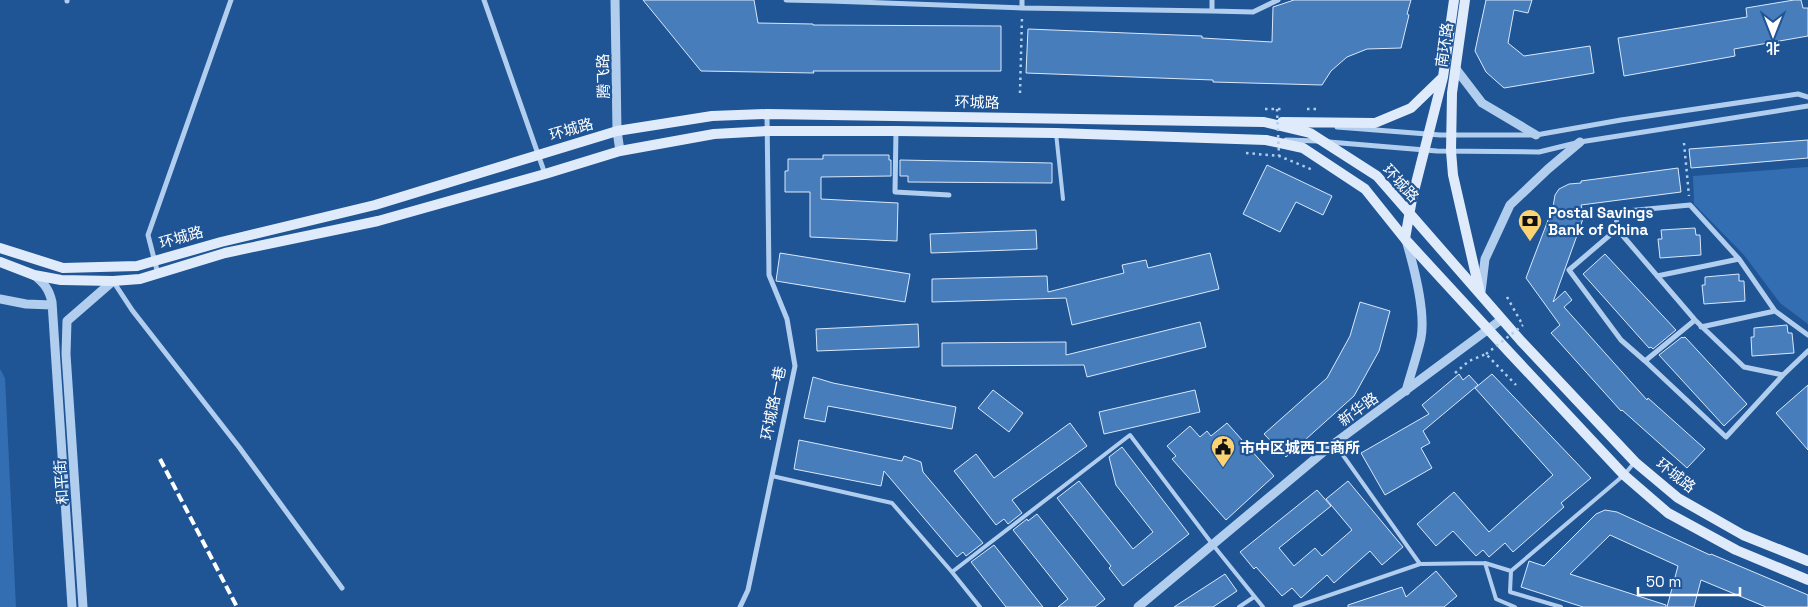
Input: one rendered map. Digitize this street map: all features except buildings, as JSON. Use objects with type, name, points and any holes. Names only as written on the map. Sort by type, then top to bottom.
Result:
[{"type":"main road","name":"南环路","points":[[1405,239],[1424,150],[1443,77],[1454,0]]},
{"type":"main road","name":"南环路","points":[[1465,0],[1452,93],[1451,151],[1454,175],[1480,294]]},
{"type":"main road","points":[[1264,122],[1375,123],[1411,108],[1443,77]]},
{"type":"main road","name":"环城路","points":[[0,248],[64,268],[137,266],[221,242],[375,205],[617,131],[712,116],[767,114],[1264,122],[1310,133],[1376,176],[1502,319],[1635,462],[1678,498],[1743,535],[1808,561]]},
{"type":"main road","name":"环城路","points":[[0,262],[34,275],[61,280],[113,281],[140,279],[225,253],[378,221],[545,174],[620,150],[714,134],[767,131],[896,131],[1056,133],[1266,140],[1303,148],[1365,189],[1405,239],[1488,330],[1624,475],[1668,513],[1736,550],[1808,580]]},
{"type":"street","points":[[158,274],[148,235],[231,0]]},
{"type":"street","points":[[484,0],[545,174]]},
{"type":"street","name":"腾飞路","points":[[615,0],[617,131],[620,150]]},
{"type":"street","points":[[786,0],[1022,8],[1253,12],[1278,0]]},
{"type":"street","points":[[1022,0],[1022,8]]},
{"type":"street","points":[[1212,0],[1212,11]]},
{"type":"street","points":[[1456,69],[1482,103],[1536,135]]},
{"type":"street","points":[[1264,122],[1428,134],[1536,135],[1621,120],[1798,94],[1808,97]]},
{"type":"street","points":[[1266,140],[1323,141],[1424,150],[1539,152],[1580,142],[1802,109],[1808,106]]},
{"type":"street","name":"环城路一巷","points":[[740,607],[748,590],[795,366],[787,319],[769,275],[767,114]]},
{"type":"street","points":[[896,131],[895,192],[950,195]]},
{"type":"street","points":[[1480,294],[1485,259],[1510,205],[1548,168],[1580,142]]},
{"type":"street","points":[[1783,375],[1744,366],[1702,327],[1617,228],[1616,212],[1690,205],[1739,259],[1775,311],[1808,335]]},
{"type":"street","points":[[1617,228],[1569,270],[1621,340],[1726,436],[1808,351]]},
{"type":"street","points":[[1405,239],[1415,269],[1421,315],[1421,337],[1406,391]]},
{"type":"street","points":[[1657,276],[1739,259]]},
{"type":"street","name":"和平街","points":[[34,275],[44,283],[49,291],[52,305],[72,607]]},
{"type":"street","points":[[113,281],[138,318],[239,448],[342,588]]},
{"type":"street","name":"和平街","points":[[83,607],[66,354],[67,321],[113,281]]},
{"type":"street","points":[[0,299],[26,304],[52,305]]},
{"type":"street","points":[[1702,327],[1775,311]]},
{"type":"street","name":"新华路","points":[[1138,607],[1335,444],[1502,319]]},
{"type":"street","points":[[1646,361],[1695,320]]},
{"type":"lane","points":[[1056,133],[1063,199]]},
{"type":"lane","points":[[952,572],[1130,435],[1213,545],[1263,607]]},
{"type":"lane","points":[[1335,444],[1420,564]]},
{"type":"lane","points":[[1561,607],[1510,592],[1511,571],[1624,475],[1635,462]]},
{"type":"lane","points":[[772,476],[892,503],[980,607]]},
{"type":"lane","points":[[1295,607],[1420,564],[1485,563],[1511,571]]},
{"type":"lane","points":[[1485,563],[1496,599],[1515,607]]},
{"type":"lane","points":[[1239,607],[1254,597]]},
{"type":"path","points":[[1020,93],[1022,8]]},
{"type":"path","points":[[1277,109],[1279,156]]},
{"type":"path","points":[[1684,144],[1690,205]]},
{"type":"path","points":[[1246,154],[1279,156],[1313,170]]},
{"type":"path","points":[[1456,373],[1469,361],[1486,354],[1523,324],[1507,297]]},
{"type":"path","points":[[1486,354],[1516,385]]},
{"type":"shaded area","points":[[1808,167],[1808,324],[1780,303],[1744,255],[1694,204],[1693,176]]},
{"type":"shaded area","points":[[0,369],[5,378],[16,607],[0,607]]},
{"type":"railway","points":[[160,459],[237,607]]},
{"type":"place","name":"Postal Savings Bank of China","points":[[1530,242]]},
{"type":"place","name":"市中区城西工商所","points":[[1223,468]]}]
